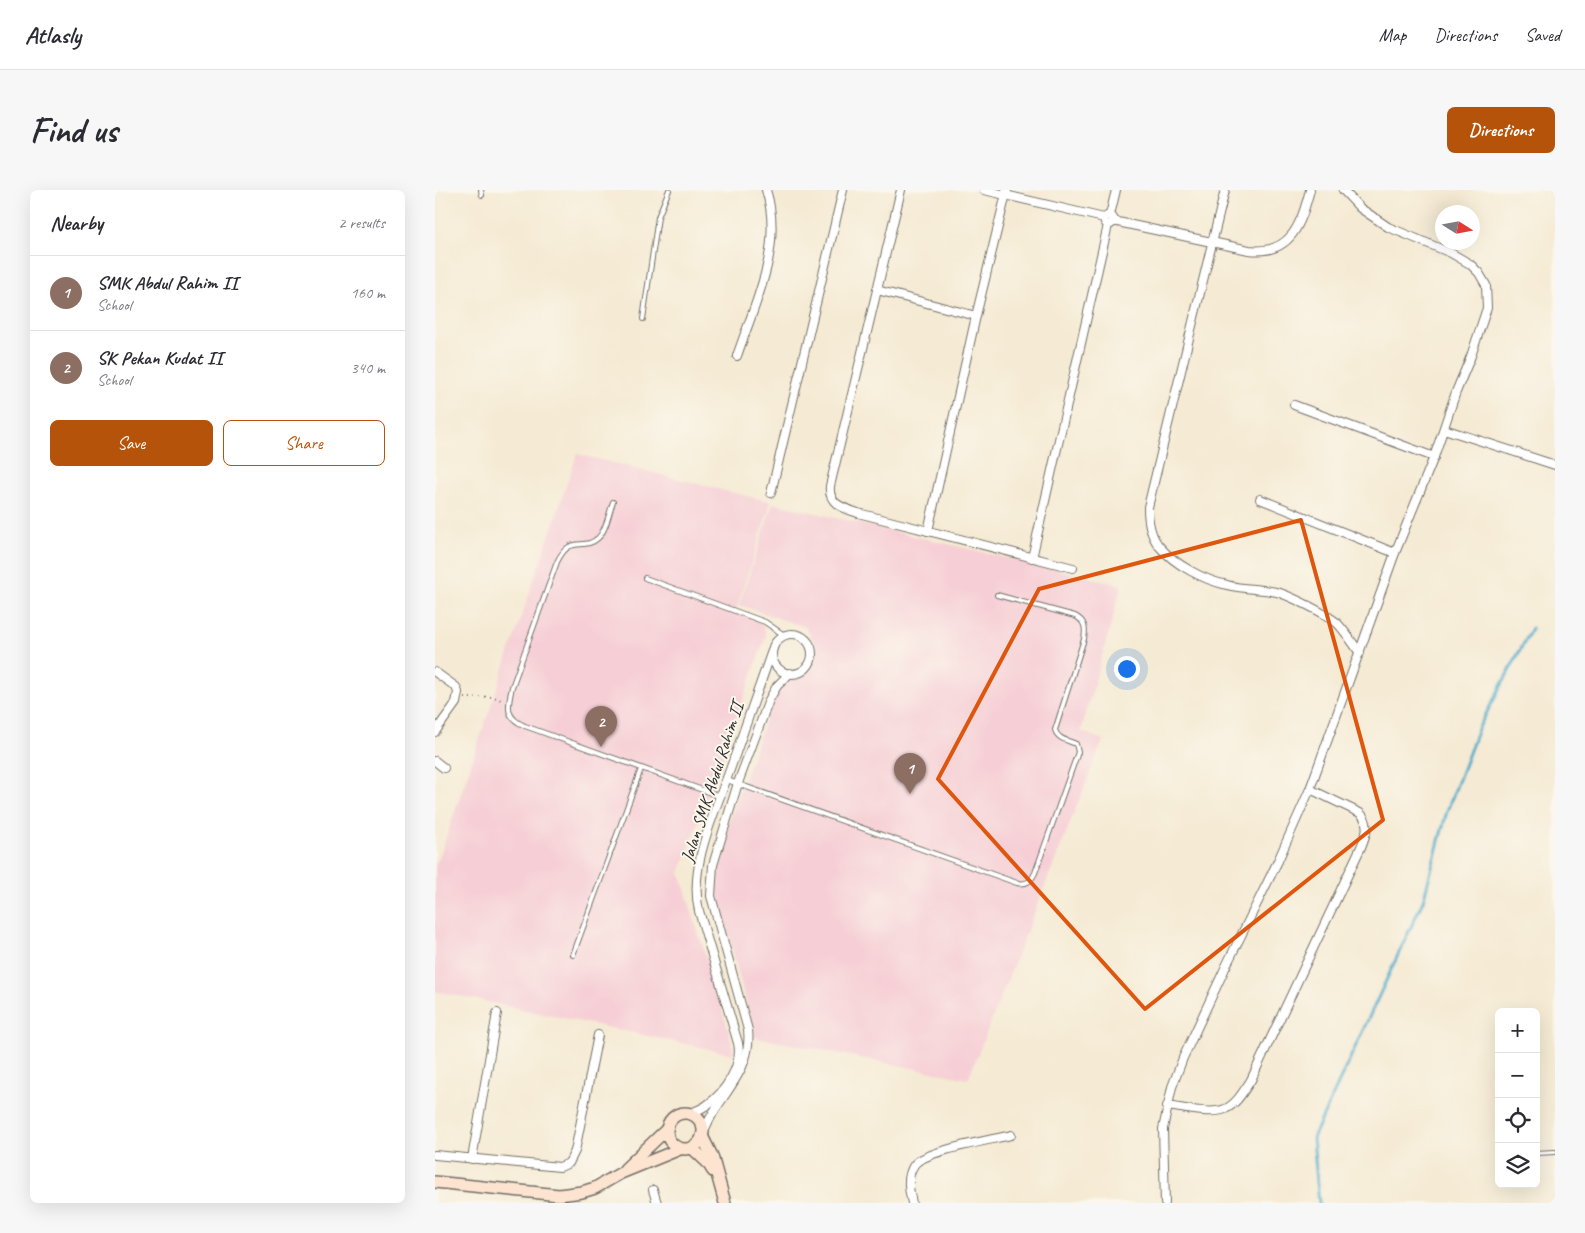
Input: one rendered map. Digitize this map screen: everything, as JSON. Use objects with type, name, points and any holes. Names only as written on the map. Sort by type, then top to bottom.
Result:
[{"type":"street","points":[[737,356],[769,261],[773,223],[767,190]]},
{"type":"street","points":[[771,493],[843,190]]},
{"type":"street","points":[[901,190],[830,486],[830,496],[843,508],[1073,568]]},
{"type":"street","points":[[984,190],[1006,192],[1109,220],[1259,251],[1278,246],[1294,233],[1299,225],[1310,190]]},
{"type":"street","points":[[1032,558],[1116,190]]},
{"type":"street","points":[[1225,190],[1149,501],[1150,527],[1159,546],[1179,563],[1203,576],[1227,585],[1279,593],[1290,597],[1337,623],[1361,654]]},
{"type":"street","points":[[1165,1203],[1163,1129],[1171,1087],[1310,789],[1361,654],[1395,553],[1434,458],[1487,308],[1485,284],[1479,273],[1470,264],[1451,253],[1388,227],[1360,208],[1343,190]]},
{"type":"street","points":[[927,531],[1006,192]]},
{"type":"street","points":[[877,290],[976,316]]},
{"type":"street","points":[[1294,405],[1434,458]]},
{"type":"street","points":[[1444,428],[1555,466]]},
{"type":"street","points":[[1260,500],[1395,553]]},
{"type":"street","points":[[784,635],[798,635],[804,638],[809,643],[811,650],[811,657],[805,669],[790,673],[780,670],[775,665],[773,659],[774,645],[784,635]]},
{"type":"street","name":"Jalan SMK Abdul Rahim II","points":[[689,1114],[707,1106],[720,1094],[733,1072],[739,1055],[738,1043],[696,898],[696,884],[704,844],[774,645]]},
{"type":"street","points":[[435,672],[456,687],[459,692],[456,703],[435,732]]},
{"type":"street","name":"Jalan SMK Abdul Rahim II","points":[[702,1135],[713,1113],[741,1071],[747,1057],[749,1040],[711,896],[715,857],[738,783],[769,700],[777,686],[790,673]]},
{"type":"street","points":[[435,761],[444,768]]},
{"type":"street","points":[[1167,1106],[1224,1110],[1244,1091],[1251,1080],[1361,847],[1367,828],[1364,816],[1310,789]]},
{"type":"street","points":[[472,1159],[497,1012]]},
{"type":"street","points":[[435,1155],[560,1168],[569,1163],[575,1152],[598,1035]]},
{"type":"street","points":[[621,1173],[667,1129],[672,1119],[683,1114],[689,1114],[695,1116],[700,1122],[702,1135],[712,1156],[725,1203]]},
{"type":"street","points":[[667,1129],[670,1141],[680,1149]]},
{"type":"street","points":[[435,1182],[559,1196],[582,1192],[595,1188],[621,1173],[680,1149],[692,1148],[697,1145],[702,1135]]},
{"type":"street","points":[[912,1203],[909,1181],[914,1164],[919,1160],[940,1152],[1011,1135]]},
{"type":"street","points":[[692,1148],[708,1163],[718,1179]]},
{"type":"street","points":[[653,1190],[657,1203]]},
{"type":"lane","points":[[643,319],[658,217],[669,190]]},
{"type":"lane","points":[[613,502],[603,531],[597,539],[591,542],[567,546],[560,555],[512,687],[509,706],[510,715],[518,723],[641,769],[721,796]]},
{"type":"lane","points":[[645,578],[765,622],[784,635]]},
{"type":"lane","points":[[727,780],[1017,883],[1027,883],[1030,881],[1035,873],[1079,752],[1076,744],[1060,738],[1055,730],[1057,718],[1084,639],[1085,627],[1081,620],[1075,616],[997,595]]},
{"type":"lane","points":[[573,956],[641,769]]},
{"type":"lane","points":[[1540,1153],[1555,1152]]},
{"type":"path","points":[[458,698],[497,698],[509,706]]},
{"type":"highlighted area","points":[[1301,520],[1383,820],[1145,1009],[938,779],[1039,589]]},
{"type":"shaded area","points":[[577,454],[771,502],[735,613],[762,622],[766,636],[680,873],[733,1046],[733,1054],[435,991],[435,865]]},
{"type":"shaded area","points":[[773,503],[1122,585],[1081,731],[1103,740],[968,1079],[755,1037],[715,883],[720,847],[777,687],[811,669],[816,646],[805,627],[739,605]]},
{"type":"waterway","points":[[1319,1203],[1313,1138],[1423,901],[1447,811],[1478,729],[1532,628]]},
{"type":"place","name":"SK Pekan Kudat II","points":[[601,747]]},
{"type":"place","name":"SMK Abdul Rahim II","points":[[910,794]]}]
